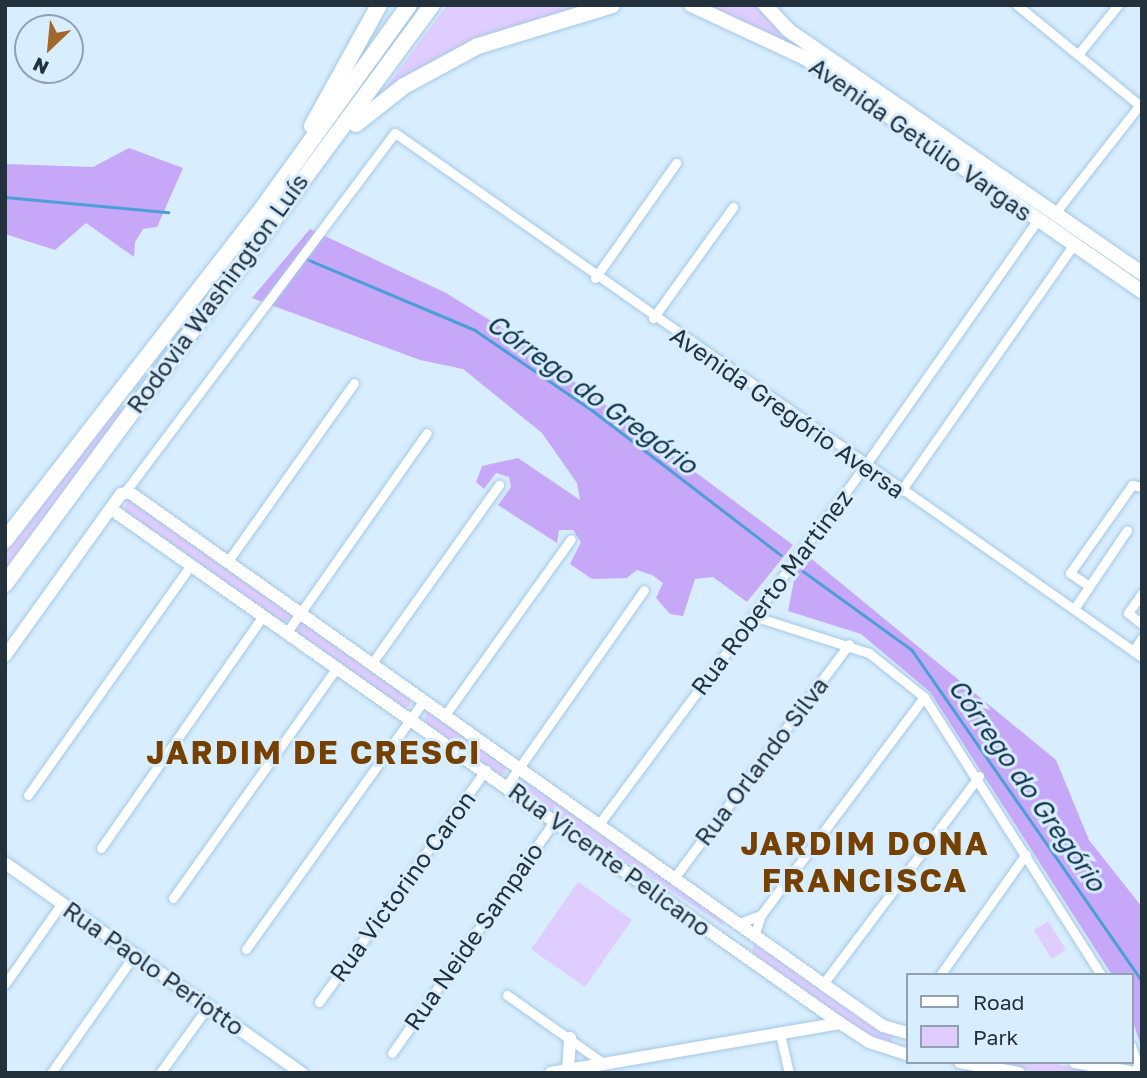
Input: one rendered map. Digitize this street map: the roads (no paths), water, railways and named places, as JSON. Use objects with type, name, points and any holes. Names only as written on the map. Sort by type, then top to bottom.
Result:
[{"type":"highway","points":[[259,213],[379,5]]},
{"type":"highway","name":"Rodovia Washington Luís","points":[[5,540],[259,213],[409,5]]},
{"type":"highway","name":"Rodovia Washington Luís","points":[[5,584],[308,169],[432,5]]},
{"type":"highway","points":[[308,169],[368,112],[457,56],[525,27],[612,5]]},
{"type":"main road","name":"Avenida Getúlio Vargas","points":[[691,5],[805,58],[1037,221],[1142,291]]},
{"type":"main road","name":"Avenida Getúlio Vargas","points":[[765,5],[788,30],[1142,272]]},
{"type":"street","points":[[1017,5],[1140,104],[1055,213]]},
{"type":"street","points":[[1079,53],[1118,5]]},
{"type":"street","name":"Avenida Gregório Aversa","points":[[125,492],[395,133],[435,165],[864,467],[1138,654]]},
{"type":"street","points":[[595,278],[676,163]]},
{"type":"street","points":[[653,318],[733,207]]},
{"type":"street","name":"Rua Roberto Martinez","points":[[599,824],[864,467],[1037,221]]},
{"type":"street","points":[[901,491],[1073,245]]},
{"type":"street","points":[[228,561],[354,383]]},
{"type":"street","points":[[287,632],[427,433]]},
{"type":"street","points":[[372,663],[499,485]]},
{"type":"street","points":[[1089,586],[1070,573],[1132,485],[1142,487]]},
{"type":"street","points":[[5,656],[125,492]]},
{"type":"street","name":"Rua Vicente Pelicano","points":[[125,492],[301,612],[883,1026],[906,1030]]},
{"type":"street","name":"Rua Vicente Pelicano","points":[[111,509],[486,770],[840,1023],[903,1053]]},
{"type":"street","points":[[1074,609],[1127,530]]},
{"type":"street","points":[[445,715],[571,539]]},
{"type":"street","points":[[28,795],[191,565]]},
{"type":"street","points":[[507,785],[644,590]]},
{"type":"street","points":[[1142,593],[1128,613],[1142,624]]},
{"type":"street","points":[[101,848],[263,616]]},
{"type":"street","points":[[753,616],[849,644],[904,677],[924,697],[979,776],[1100,973]]},
{"type":"street","points":[[1138,654],[1142,638]]},
{"type":"street","name":"Rua Orlando Silva","points":[[674,878],[849,644]]},
{"type":"street","points":[[173,898],[337,667]]},
{"type":"street","points":[[741,954],[754,936],[761,915],[924,697]]},
{"type":"street","points":[[246,949],[424,700]]},
{"type":"street","name":"Rua Victorino Caron","points":[[318,1002],[486,770]]},
{"type":"street","points":[[823,984],[979,776]]},
{"type":"street","name":"Rua Neide Sampaio","points":[[392,1052],[555,820]]},
{"type":"street","points":[[941,973],[1026,855]]},
{"type":"street","name":"Rua Paolo Periotto","points":[[5,863],[302,1073]]},
{"type":"street","points":[[5,984],[62,903]]},
{"type":"street","points":[[724,942],[737,924],[761,915]]},
{"type":"street","points":[[51,1073],[135,954]]},
{"type":"street","points":[[507,995],[603,1063]]},
{"type":"street","points":[[160,1073],[209,1005]]},
{"type":"street","points":[[551,1073],[840,1023]]},
{"type":"street","points":[[903,1053],[906,1030]]},
{"type":"street","points":[[780,1034],[789,1073]]},
{"type":"street","points":[[568,1070],[570,1038]]},
{"type":"street","points":[[1133,1051],[1141,1073]]},
{"type":"street","points":[[969,1064],[1019,1073]]},
{"type":"street","points":[[1086,1064],[1135,1073]]},
{"type":"waterway","name":"Córrego do Gregório","points":[[5,197],[168,212]]},
{"type":"waterway","name":"Córrego do Gregório","points":[[304,258],[475,330],[592,410],[781,555]]},
{"type":"waterway","name":"Córrego do Gregório","points":[[803,571],[912,650],[1142,981]]},
{"type":"district","name":"JARDIM DE CRESCI","points":[[314,752]]},
{"type":"district","name":"JARDIM DONA FRANCISCA","points":[[865,862]]}]
